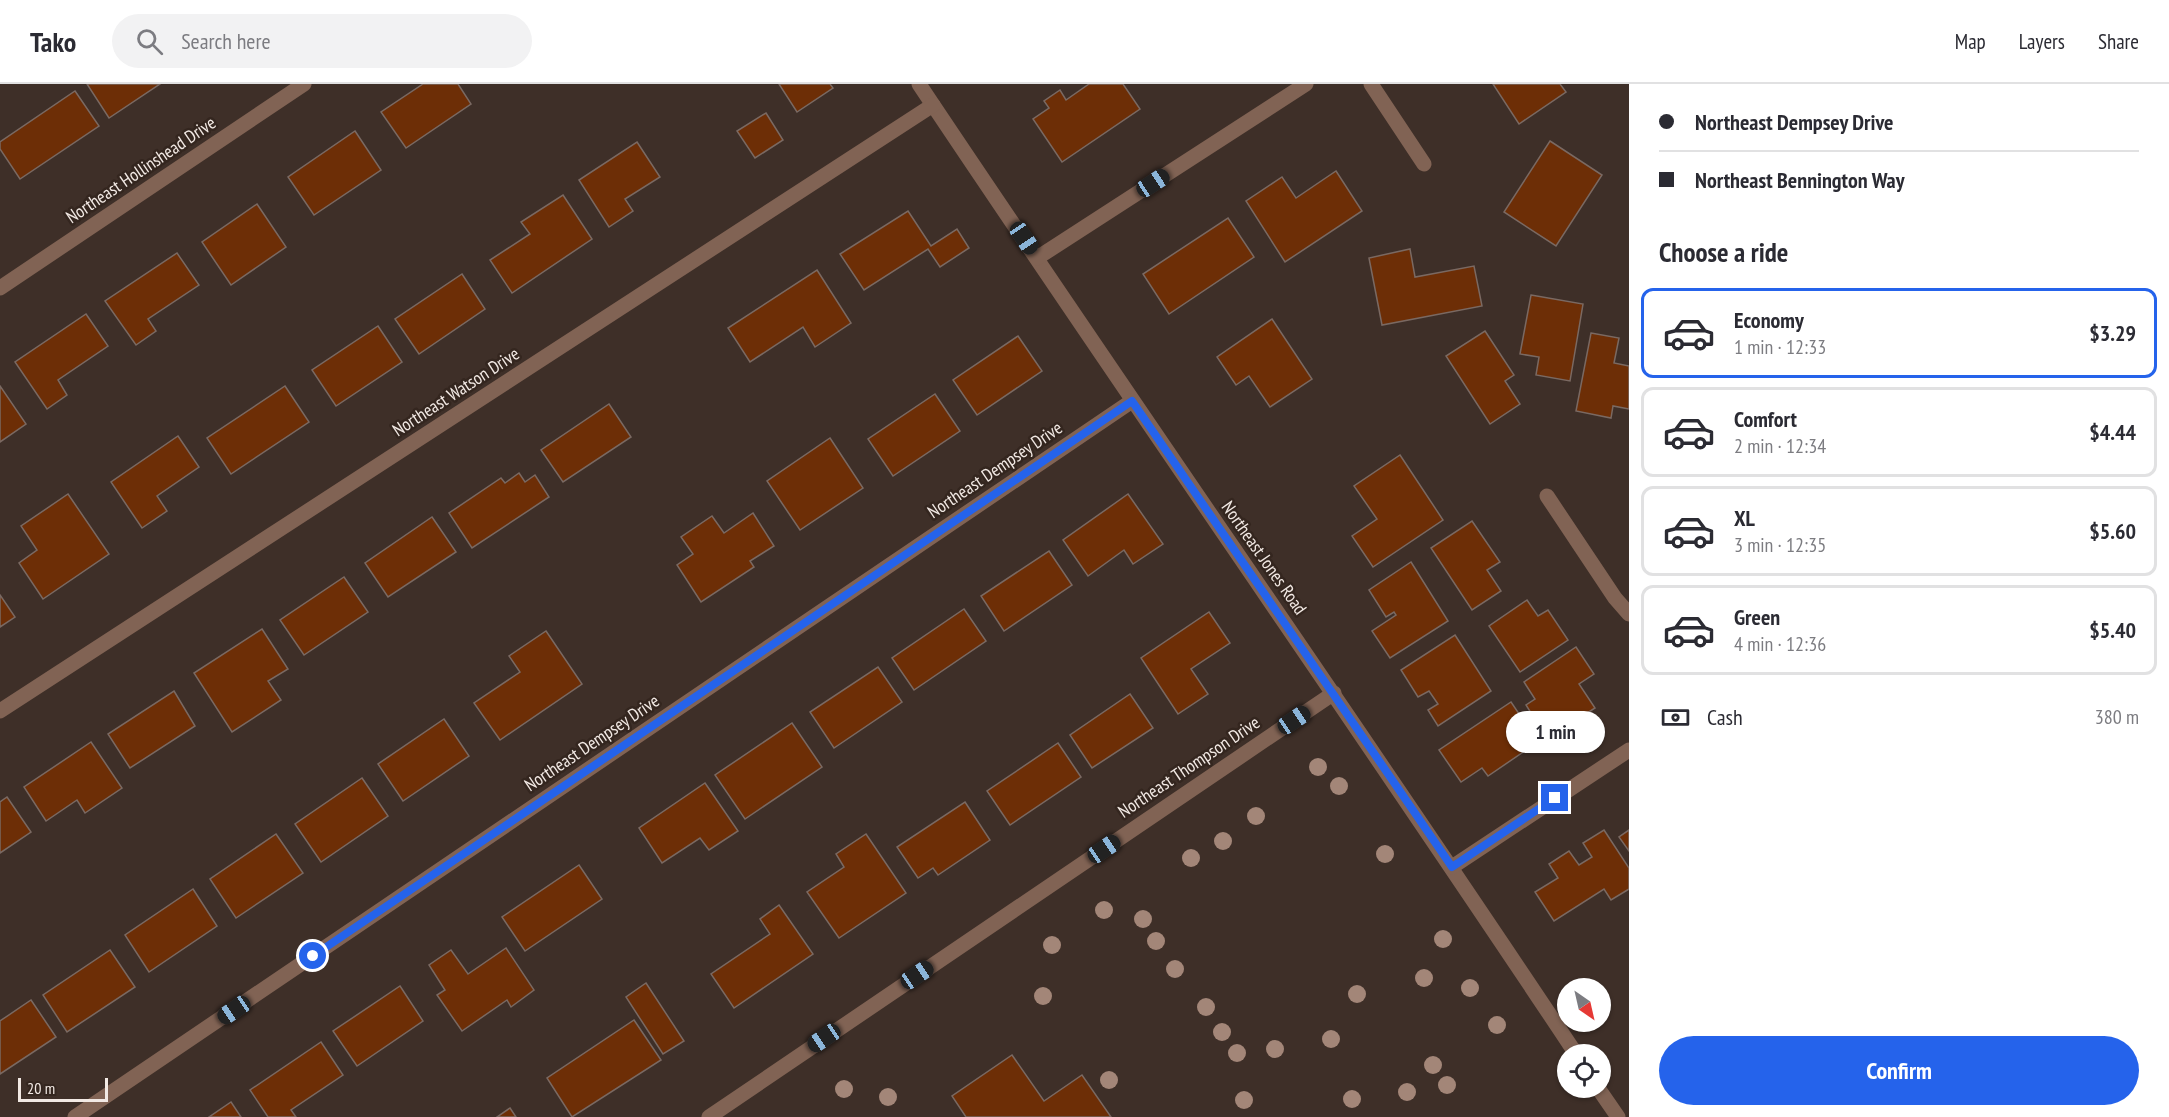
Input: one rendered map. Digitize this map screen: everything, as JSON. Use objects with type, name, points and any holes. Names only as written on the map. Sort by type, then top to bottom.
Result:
[{"type":"street","name":"Northeast Hollinshead Drive","points":[[0,288],[304,84]]},
{"type":"street","name":"Northeast Jones Road","points":[[919,84],[1132,401],[1452,867],[1569,1044]]},
{"type":"street","points":[[1037,258],[1306,84]]},
{"type":"street","points":[[1371,84],[1424,164]]},
{"type":"street","name":"Northeast Watson Drive","points":[[0,711],[933,105]]},
{"type":"street","name":"Northeast Dempsey Drive","points":[[75,1117],[1132,401]]},
{"type":"street","points":[[1547,496],[1615,598],[1629,614]]},
{"type":"street","name":"Northeast Thompson Drive","points":[[709,1117],[1334,693]]},
{"type":"street","points":[[1452,867],[1629,750]]},
{"type":"street","points":[[1605,1098],[1618,1117]]},
{"type":"building","points":[[87,84],[160,84],[109,118]]},
{"type":"building","points":[[423,84],[458,84],[471,104],[406,148],[381,112]]},
{"type":"building","points":[[779,84],[830,84],[833,88],[797,112]]},
{"type":"building","points":[[1089,84],[1123,84],[1140,109],[1062,162],[1033,119],[1049,108],[1044,101],[1060,90],[1066,100]]},
{"type":"building","points":[[1493,84],[1560,84],[1566,92],[1519,124]]},
{"type":"building","points":[[75,91],[99,126],[20,179],[0,149],[0,142]]},
{"type":"building","points":[[766,113],[783,140],[755,158],[737,131]]},
{"type":"building","points":[[355,131],[381,170],[314,215],[288,177]]},
{"type":"building","points":[[1550,141],[1602,175],[1556,246],[1504,212]]},
{"type":"building","points":[[637,142],[660,177],[625,199],[633,211],[609,227],[579,180]]},
{"type":"building","points":[[1336,171],[1362,211],[1285,262],[1246,201],[1282,177],[1296,198]]},
{"type":"building","points":[[563,195],[592,239],[512,293],[490,260],[530,234],[521,222]]},
{"type":"building","points":[[257,204],[286,247],[231,285],[202,242]]},
{"type":"building","points":[[908,211],[931,246],[957,229],[969,248],[940,267],[928,249],[864,290],[840,254]]},
{"type":"building","points":[[1228,218],[1254,257],[1169,314],[1143,274]]},
{"type":"building","points":[[1410,249],[1415,277],[1474,266],[1482,306],[1382,325],[1369,258]]},
{"type":"building","points":[[177,253],[199,285],[148,319],[156,331],[136,345],[105,301]]},
{"type":"building","points":[[817,270],[851,323],[815,347],[803,327],[750,362],[728,328]]},
{"type":"building","points":[[462,274],[485,309],[419,354],[395,319]]},
{"type":"building","points":[[1531,295],[1583,304],[1570,381],[1536,375],[1539,357],[1520,354]]},
{"type":"building","points":[[86,314],[108,346],[58,380],[67,395],[47,409],[15,362]]},
{"type":"building","points":[[1272,319],[1312,379],[1270,407],[1249,376],[1236,385],[1217,357]]},
{"type":"building","points":[[378,326],[402,362],[336,406],[312,370]]},
{"type":"building","points":[[1485,331],[1514,375],[1505,381],[1520,404],[1490,424],[1446,356]]},
{"type":"building","points":[[1591,333],[1619,338],[1614,363],[1629,366],[1629,409],[1613,406],[1611,418],[1576,411]]},
{"type":"building","points":[[1018,336],[1042,371],[977,415],[953,380]]},
{"type":"building","points":[[0,386],[26,424],[0,442]]},
{"type":"building","points":[[285,386],[309,422],[231,474],[207,438]]},
{"type":"building","points":[[935,394],[960,431],[893,476],[868,439]]},
{"type":"building","points":[[609,404],[631,437],[563,482],[541,450]]},
{"type":"building","points":[[178,436],[199,467],[157,496],[167,511],[142,528],[111,482]]},
{"type":"building","points":[[830,438],[863,488],[800,530],[767,481]]},
{"type":"building","points":[[1400,455],[1443,520],[1373,567],[1352,536],[1377,519],[1354,486]]},
{"type":"building","points":[[519,473],[525,482],[535,475],[549,497],[472,548],[449,513],[501,478],[505,483]]},
{"type":"building","points":[[68,494],[109,554],[43,599],[19,563],[37,550],[21,526]]},
{"type":"building","points":[[1128,494],[1163,544],[1133,564],[1124,550],[1088,576],[1063,540]]},
{"type":"building","points":[[753,513],[774,546],[750,561],[754,567],[701,602],[677,565],[693,554],[681,537],[712,516],[724,533]]},
{"type":"building","points":[[432,517],[456,552],[388,597],[365,563]]},
{"type":"building","points":[[1472,521],[1500,562],[1487,570],[1501,591],[1472,610],[1431,548]]},
{"type":"building","points":[[1049,551],[1072,585],[1004,631],[981,596]]},
{"type":"building","points":[[1411,562],[1448,621],[1390,658],[1372,631],[1396,615],[1394,612],[1386,617],[1369,590]]},
{"type":"building","points":[[344,577],[368,612],[304,655],[280,620]]},
{"type":"building","points":[[0,595],[15,617],[0,627]]},
{"type":"building","points":[[1527,600],[1538,616],[1548,610],[1568,640],[1520,672],[1489,626]]},
{"type":"building","points":[[964,609],[986,641],[914,690],[892,658]]},
{"type":"building","points":[[1209,612],[1230,643],[1191,669],[1208,694],[1178,714],[1141,658]]},
{"type":"building","points":[[262,629],[288,669],[268,681],[281,700],[232,732],[194,673]]},
{"type":"building","points":[[546,631],[582,684],[500,740],[474,703],[520,672],[509,656]]},
{"type":"building","points":[[1455,635],[1491,691],[1438,726],[1428,710],[1438,704],[1429,691],[1418,697],[1401,670]]},
{"type":"building","points":[[1576,647],[1594,674],[1579,684],[1595,708],[1555,734],[1547,721],[1539,726],[1526,705],[1535,699],[1524,682]]},
{"type":"building","points":[[878,667],[902,702],[834,748],[810,712]]},
{"type":"building","points":[[174,691],[195,726],[130,768],[108,734]]},
{"type":"building","points":[[1130,694],[1153,728],[1092,768],[1070,735]]},
{"type":"building","points":[[1511,702],[1538,742],[1488,776],[1482,768],[1461,782],[1439,750]]},
{"type":"building","points":[[444,719],[469,756],[403,801],[378,764]]},
{"type":"building","points":[[792,723],[822,767],[745,819],[715,775]]},
{"type":"building","points":[[91,742],[122,788],[85,813],[77,800],[46,821],[24,787]]},
{"type":"building","points":[[1058,743],[1081,777],[1010,825],[987,791]]},
{"type":"building","points":[[362,778],[388,816],[321,862],[295,824]]},
{"type":"building","points":[[705,783],[738,831],[709,850],[700,838],[662,863],[639,828]]},
{"type":"building","points":[[7,797],[31,832],[0,853],[0,802]]},
{"type":"building","points":[[965,802],[990,840],[938,875],[933,868],[918,878],[897,847]]},
{"type":"building","points":[[1604,830],[1629,868],[1629,889],[1611,900],[1604,889],[1554,921],[1535,892],[1558,878],[1549,864],[1569,851],[1579,865],[1592,857],[1583,843]]},
{"type":"building","points":[[1629,830],[1629,851],[1619,837]]},
{"type":"building","points":[[276,834],[303,873],[236,918],[210,879]]},
{"type":"building","points":[[866,834],[906,893],[839,938],[807,892],[844,867],[836,854]]},
{"type":"building","points":[[579,865],[602,899],[525,951],[502,917]]},
{"type":"building","points":[[193,889],[217,926],[149,972],[125,935]]},
{"type":"building","points":[[779,905],[813,954],[734,1008],[711,974],[770,934],[760,919]]},
{"type":"building","points":[[506,948],[534,990],[511,1007],[507,1000],[462,1031],[437,995],[445,990],[429,965],[451,950],[468,974]]},
{"type":"building","points":[[110,950],[135,987],[67,1032],[43,995]]},
{"type":"building","points":[[646,983],[684,1041],[663,1054],[626,997]]},
{"type":"building","points":[[400,986],[423,1021],[357,1066],[333,1031]]},
{"type":"building","points":[[31,1000],[56,1037],[0,1074],[0,1021]]},
{"type":"building","points":[[634,1020],[661,1060],[572,1117],[547,1078]]},
{"type":"building","points":[[321,1042],[343,1075],[291,1110],[296,1117],[268,1117],[250,1090]]},
{"type":"building","points":[[1012,1055],[1044,1101],[1082,1075],[1111,1117],[966,1117],[952,1096]]},
{"type":"building","points":[[231,1102],[241,1117],[209,1117]]},
{"type":"building","points":[[510,1108],[516,1117],[497,1117]]},
{"type":"route","points":[[313,956],[1132,401],[1452,867],[1555,798]]}]
